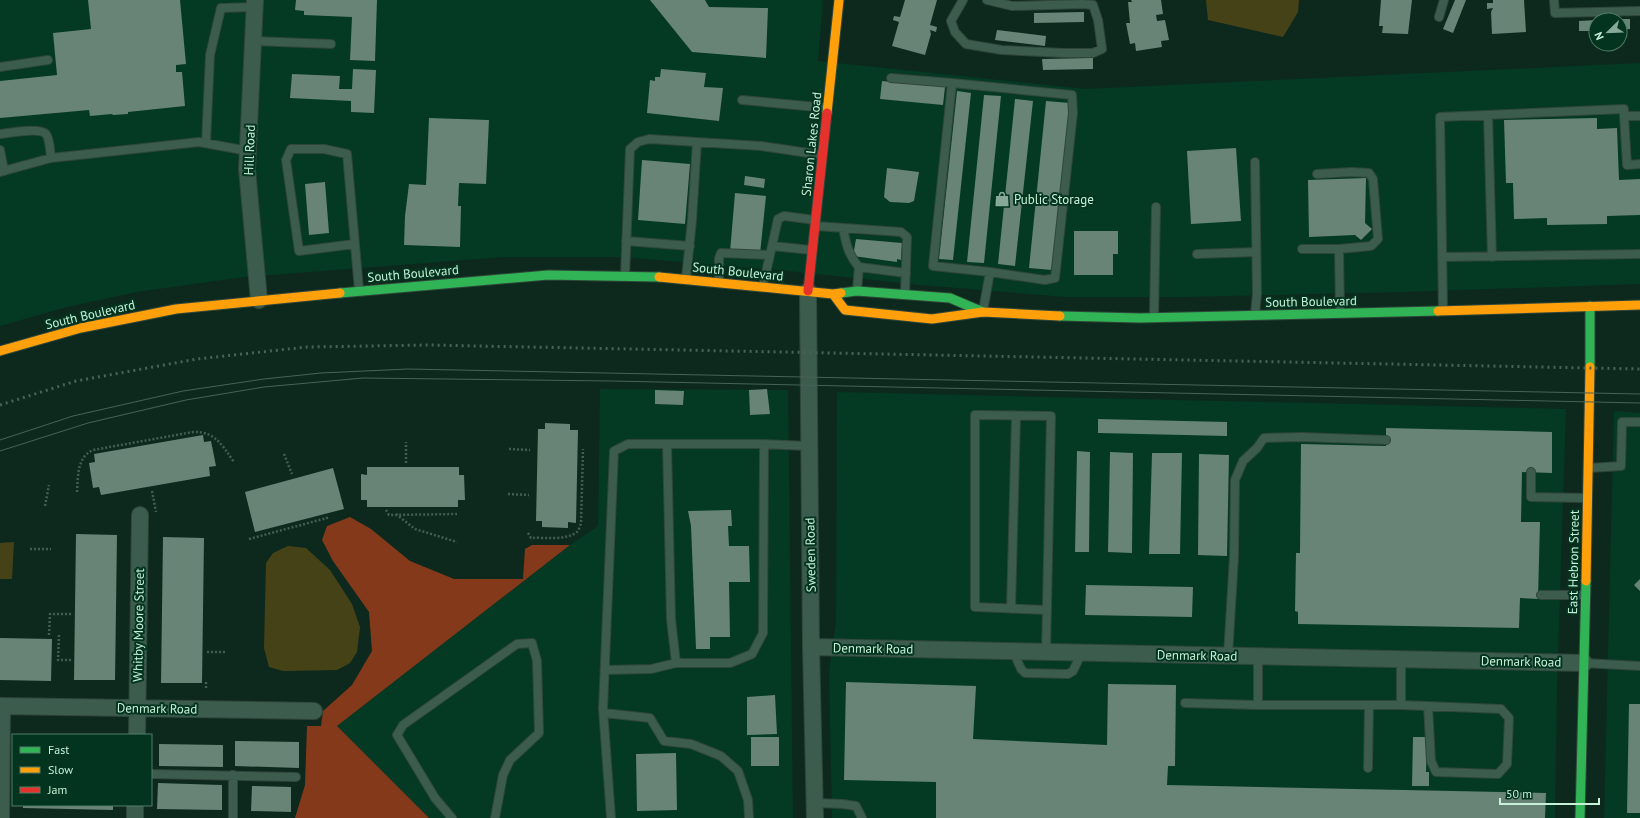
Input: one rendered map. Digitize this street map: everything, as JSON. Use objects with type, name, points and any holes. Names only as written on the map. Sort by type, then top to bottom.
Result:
[{"type":"main road","name":"Sharon Lakes Road","points":[[808,291],[839,0]]},
{"type":"main road","name":"South Boulevard","points":[[0,351],[43,338],[112,321],[176,310],[259,300],[548,275],[625,276],[686,279],[832,294],[857,291],[950,298],[983,312]]},
{"type":"main road","name":"South Boulevard","points":[[832,294],[845,310],[932,319],[983,312],[1107,318],[1154,318],[1640,305]]},
{"type":"main road","name":"East Hebron Street","points":[[1580,818],[1590,306]]},
{"type":"street","name":"Hill Road","points":[[255,4],[248,151],[248,187],[259,300]]},
{"type":"street","name":"Sweden Road","points":[[808,291],[808,446],[815,811]]},
{"type":"street","name":"Whitby Moore Street","points":[[137,734],[137,708],[148,514]]},
{"type":"street","name":"Denmark Road","points":[[811,647],[1584,663]]},
{"type":"street","name":"Denmark Road","points":[[1,706],[314,711]]},
{"type":"street","points":[[1,706],[3,771],[1,818]]},
{"type":"street","points":[[135,818],[136,806]]},
{"type":"lane","points":[[963,0],[951,21],[955,32],[966,44],[1002,50],[1063,53],[1093,53],[1102,49],[1098,20],[1093,5],[1012,6],[987,0]]},
{"type":"lane","points":[[1439,17],[1444,0]]},
{"type":"lane","points":[[1554,0],[1555,13],[1640,11]]},
{"type":"lane","points":[[206,143],[210,55],[221,4],[255,4]]},
{"type":"lane","points":[[253,41],[331,44]]},
{"type":"lane","points":[[0,67],[48,60]]},
{"type":"lane","points":[[891,78],[952,83],[1072,95],[1073,113],[1055,278],[1045,280],[933,266],[952,83]]},
{"type":"lane","points":[[742,100],[828,108]]},
{"type":"lane","points":[[1443,311],[1440,117],[1624,108],[1627,165],[1640,164]]},
{"type":"lane","points":[[1488,114],[1492,257]]},
{"type":"lane","points":[[1624,116],[1640,116]]},
{"type":"lane","points":[[0,134],[37,130],[44,132],[47,135],[51,158]]},
{"type":"lane","points":[[625,276],[630,149],[638,142],[649,139],[761,146],[823,155]]},
{"type":"lane","points":[[0,150],[2,171],[51,158],[199,142],[248,151]]},
{"type":"lane","points":[[686,279],[690,246],[697,142]]},
{"type":"lane","points":[[355,244],[299,251],[286,160],[291,149],[324,149],[347,154],[355,244],[359,291]]},
{"type":"lane","points":[[1255,162],[1255,315]]},
{"type":"lane","points":[[1302,248],[1339,249],[1371,246],[1378,239],[1373,179],[1369,173],[1352,172],[1317,174]]},
{"type":"lane","points":[[1154,318],[1156,207]]},
{"type":"lane","points":[[763,286],[778,219],[784,216],[844,228],[901,232],[907,237],[905,295]]},
{"type":"lane","points":[[844,228],[847,247],[852,259],[859,267],[906,273]]},
{"type":"lane","points":[[626,241],[690,246]]},
{"type":"lane","points":[[772,246],[812,250]]},
{"type":"lane","points":[[1339,249],[1340,313]]},
{"type":"lane","points":[[1197,254],[1256,252]]},
{"type":"lane","points":[[718,282],[719,258],[721,253],[770,255]]},
{"type":"lane","points":[[1442,258],[1640,254]]},
{"type":"lane","points":[[857,291],[859,267]]},
{"type":"lane","points":[[983,312],[990,272]]},
{"type":"lane","points":[[1046,652],[1047,610],[1051,416],[975,415],[975,608],[1047,610]]},
{"type":"lane","points":[[1011,609],[1016,416]]},
{"type":"lane","points":[[1588,468],[1621,466],[1622,422],[1640,422]]},
{"type":"lane","points":[[1228,655],[1234,557],[1235,480],[1242,461],[1257,448],[1264,438],[1302,437],[1386,440]]},
{"type":"lane","points":[[611,818],[604,713],[614,451],[628,444],[764,444],[808,446]]},
{"type":"lane","points":[[667,444],[672,619],[676,663]]},
{"type":"lane","points":[[605,670],[651,669],[676,663],[730,662],[752,654],[763,633],[764,444]]},
{"type":"lane","points":[[1531,472],[1531,497],[1587,498]]},
{"type":"lane","points":[[1541,595],[1585,595]]},
{"type":"lane","points":[[452,818],[435,798],[397,735],[403,725],[518,644],[532,643],[537,661],[539,733],[510,760],[503,774],[495,818]]},
{"type":"lane","points":[[1014,651],[1024,673],[1068,674],[1073,671],[1082,652]]},
{"type":"lane","points":[[1258,656],[1258,705]]},
{"type":"lane","points":[[1400,705],[1401,659]]},
{"type":"lane","points":[[1584,663],[1640,664]]},
{"type":"lane","points":[[1185,703],[1258,705],[1400,705],[1428,706],[1501,709],[1509,718],[1507,764],[1498,774],[1436,772],[1431,761],[1428,706]]},
{"type":"lane","points":[[1368,768],[1369,705]]},
{"type":"lane","points":[[604,713],[650,718],[664,741],[691,744],[720,756],[738,771],[748,800],[749,818]]},
{"type":"lane","points":[[152,774],[296,777]]},
{"type":"lane","points":[[233,775],[233,818]]},
{"type":"lane","points":[[815,811],[843,804],[856,806],[862,818]]},
{"type":"path","points":[[77,492],[82,459],[87,453],[101,449],[202,432],[211,435],[217,440],[234,462]]},
{"type":"path","points":[[406,442],[406,463]]},
{"type":"path","points":[[528,533],[531,538],[558,537],[571,535],[578,531],[581,523],[583,448]]},
{"type":"path","points":[[509,449],[530,450]]},
{"type":"path","points":[[284,454],[292,474]]},
{"type":"path","points":[[45,506],[49,485]]},
{"type":"path","points":[[148,514],[152,491]]},
{"type":"path","points":[[508,494],[529,495]]},
{"type":"path","points":[[386,510],[389,515],[457,514]]},
{"type":"path","points":[[396,514],[415,529],[457,542]]},
{"type":"path","points":[[249,539],[327,518],[326,515]]},
{"type":"path","points":[[30,549],[51,549]]},
{"type":"path","points":[[49,635],[50,614],[71,614]]},
{"type":"path","points":[[59,635],[58,660],[72,660]]},
{"type":"path","points":[[207,652],[227,652]]},
{"type":"path","points":[[206,681],[206,688]]},
{"type":"shaded area","points":[[0,0],[823,0],[818,61],[1085,89],[1640,63],[1640,284],[1404,292],[1186,297],[1065,297],[623,257],[504,257],[244,277],[137,292],[67,307],[0,326]]},
{"type":"shaded area","points":[[1206,0],[1299,0],[1298,12],[1283,37],[1208,20]]},
{"type":"shaded area","points":[[600,389],[788,390],[793,818],[429,818],[337,726],[570,545],[598,526]]},
{"type":"shaded area","points":[[837,392],[1566,409],[1557,687],[1555,818],[832,818],[829,672],[836,622]]},
{"type":"shaded area","points":[[1614,411],[1640,413],[1640,818],[1604,818]]},
{"type":"shaded area","points":[[350,517],[371,529],[410,561],[454,579],[523,579],[525,549],[532,545],[570,545],[337,726],[429,818],[295,818],[305,785],[307,726],[321,726],[323,711],[352,685],[372,651],[369,612],[333,561],[322,540],[327,526]]},
{"type":"shaded area","points":[[14,542],[12,579],[0,579],[0,543]]},
{"type":"shaded area","points":[[288,546],[306,548],[330,570],[352,604],[360,627],[357,652],[350,663],[337,670],[283,671],[269,667],[264,648],[266,563],[273,553]]},
{"type":"building","points":[[88,0],[180,0],[186,64],[176,65],[176,72],[182,72],[185,106],[113,115],[90,116],[89,110],[0,118],[0,81],[57,75],[53,33],[91,29]]},
{"type":"building","points":[[296,0],[377,0],[375,61],[350,60],[352,17],[304,15],[304,11],[295,10]]},
{"type":"building","points":[[650,0],[705,0],[709,7],[768,8],[766,58],[692,52]]},
{"type":"building","points":[[905,0],[937,0],[930,25],[937,27],[936,32],[930,30],[931,34],[925,55],[892,46],[899,22],[893,20],[894,16],[900,17]]},
{"type":"building","points":[[1131,0],[1161,0],[1163,14],[1156,15],[1157,21],[1165,20],[1169,40],[1161,41],[1162,47],[1136,51],[1135,43],[1130,44],[1126,23],[1130,23],[1128,2],[1132,2]]},
{"type":"building","points":[[1381,0],[1412,0],[1408,34],[1382,33],[1383,26],[1379,26]]},
{"type":"building","points":[[1455,0],[1466,0],[1453,33],[1443,29]]},
{"type":"building","points":[[1493,0],[1524,0],[1526,32],[1492,34],[1491,12],[1493,8],[1487,9],[1487,3],[1493,3]]},
{"type":"building","points":[[1084,12],[1084,22],[1034,23],[1034,13]]},
{"type":"building","points":[[1628,19],[1630,19],[1630,29],[1628,29]]},
{"type":"building","points":[[1588,20],[1588,31],[1579,31],[1579,21]]},
{"type":"building","points":[[997,30],[1046,36],[1045,46],[995,40]]},
{"type":"building","points":[[1093,58],[1093,69],[1043,70],[1042,59]]},
{"type":"building","points":[[353,69],[376,70],[374,113],[351,112],[351,101],[290,98],[292,74],[340,76],[339,89],[352,89]]},
{"type":"building","points":[[661,69],[706,73],[704,87],[723,88],[719,121],[647,113],[650,80],[655,81],[655,77],[660,77]]},
{"type":"building","points":[[882,81],[945,87],[943,105],[880,99]]},
{"type":"building","points":[[957,91],[971,93],[953,260],[939,259]]},
{"type":"building","points":[[984,95],[1001,96],[984,263],[967,262]]},
{"type":"building","points":[[1015,99],[1033,101],[1015,266],[998,264]]},
{"type":"building","points":[[1046,101],[1070,103],[1052,270],[1029,268]]},
{"type":"building","points":[[429,118],[489,120],[486,184],[459,183],[458,206],[461,206],[460,247],[404,245],[405,216],[409,184],[426,185]]},
{"type":"building","points":[[1597,118],[1597,129],[1617,128],[1619,180],[1640,179],[1640,215],[1607,216],[1607,224],[1547,225],[1547,218],[1514,219],[1513,183],[1506,183],[1504,120]]},
{"type":"building","points":[[1236,148],[1241,221],[1191,224],[1187,151]]},
{"type":"building","points":[[642,160],[690,164],[685,224],[638,220]]},
{"type":"building","points":[[887,168],[919,172],[914,201],[909,203],[890,202],[884,197]]},
{"type":"building","points":[[745,176],[765,179],[764,188],[744,185]]},
{"type":"building","points":[[1366,178],[1365,223],[1372,229],[1361,240],[1355,235],[1309,237],[1308,180]]},
{"type":"building","points":[[325,182],[329,233],[309,235],[305,184]]},
{"type":"building","points":[[735,193],[766,196],[760,254],[730,252]]},
{"type":"building","points":[[1074,231],[1118,231],[1118,254],[1113,254],[1113,275],[1074,275]]},
{"type":"building","points":[[856,239],[902,243],[901,260],[897,259],[897,262],[853,256]]},
{"type":"building","points":[[767,389],[770,414],[750,415],[749,390]]},
{"type":"building","points":[[655,390],[684,391],[683,405],[655,404]]},
{"type":"building","points":[[1098,419],[1227,422],[1227,436],[1098,433]]},
{"type":"building","points":[[545,423],[570,424],[570,430],[578,430],[576,523],[568,522],[568,528],[542,527],[542,521],[536,521],[538,429],[545,429]]},
{"type":"building","points":[[1386,428],[1552,432],[1552,473],[1522,472],[1521,522],[1540,522],[1538,599],[1520,598],[1519,628],[1298,624],[1298,612],[1295,611],[1296,553],[1300,553],[1301,444],[1386,446]]},
{"type":"building","points":[[203,435],[204,442],[211,441],[216,466],[209,467],[210,476],[101,495],[99,487],[93,488],[89,463],[95,462],[94,454]]},
{"type":"building","points":[[1077,451],[1090,452],[1089,552],[1075,552]]},
{"type":"building","points":[[1110,452],[1133,453],[1132,553],[1108,552]]},
{"type":"building","points":[[1152,453],[1182,453],[1180,554],[1149,554]]},
{"type":"building","points":[[1199,454],[1229,455],[1227,556],[1198,555]]},
{"type":"building","points":[[367,467],[459,467],[459,475],[464,475],[465,500],[458,500],[458,507],[367,507],[367,500],[361,500],[361,474],[367,475]]},
{"type":"building","points":[[333,468],[344,509],[255,532],[245,492]]},
{"type":"building","points":[[731,510],[732,526],[728,526],[729,546],[749,546],[750,582],[729,582],[730,637],[710,637],[710,649],[696,649],[691,526],[688,511]]},
{"type":"building","points":[[76,534],[117,535],[115,680],[74,680]]},
{"type":"building","points":[[163,537],[204,538],[202,683],[161,683]]},
{"type":"building","points":[[1640,579],[1640,591],[1634,585]]},
{"type":"building","points":[[1086,585],[1193,587],[1192,617],[1085,615]]},
{"type":"building","points":[[0,638],[52,639],[51,681],[0,680]]},
{"type":"building","points":[[846,682],[976,686],[973,739],[1107,745],[1108,684],[1176,685],[1175,766],[1168,766],[1167,785],[1546,793],[1545,818],[936,818],[936,782],[844,780]]},
{"type":"building","points":[[775,695],[777,734],[747,735],[747,697]]},
{"type":"building","points":[[1629,704],[1640,704],[1640,813],[1627,813]]},
{"type":"building","points":[[751,737],[779,737],[779,766],[751,766]]},
{"type":"building","points":[[1413,737],[1427,737],[1426,772],[1429,772],[1429,786],[1412,786]]},
{"type":"building","points":[[235,741],[299,742],[299,768],[235,766]]},
{"type":"building","points":[[159,744],[223,745],[223,767],[159,766]]},
{"type":"building","points":[[676,753],[677,810],[637,811],[636,754]]},
{"type":"building","points":[[158,783],[222,785],[222,810],[157,809]]},
{"type":"building","points":[[252,786],[291,787],[291,812],[251,811]]},
{"type":"building","points":[[23,806],[113,806],[113,810],[23,808]]},
{"type":"tram line","points":[[0,440],[73,416],[183,391],[264,379],[321,373],[408,369],[1640,394]]},
{"type":"tram line","points":[[0,451],[88,423],[186,400],[264,387],[363,378],[612,381],[1640,403]]},
{"type":"railway","points":[[0,405],[76,381],[197,359],[307,347],[428,345],[1640,369]]},
{"type":"traffic: fast","points":[[340,293],[548,275],[659,277]]},
{"type":"traffic: fast","points":[[841,293],[857,291],[950,298],[983,312]]},
{"type":"traffic: fast","points":[[1590,306],[1590,367]]},
{"type":"traffic: fast","points":[[1060,316],[1140,318],[1438,311]]},
{"type":"traffic: fast","points":[[1580,818],[1586,581]]},
{"type":"traffic: slow","points":[[827,113],[839,0]]},
{"type":"traffic: slow","points":[[659,277],[833,294],[841,293]]},
{"type":"traffic: slow","points":[[0,351],[81,328],[176,309],[340,293]]},
{"type":"traffic: slow","points":[[833,294],[845,310],[932,319],[983,312],[1060,316]]},
{"type":"traffic: slow","points":[[1438,311],[1640,305]]},
{"type":"traffic: slow","points":[[1586,581],[1590,367]]},
{"type":"traffic: jam","points":[[808,291],[827,113]]},
{"type":"place","name":"Public Storage","points":[[1002,199]]}]
